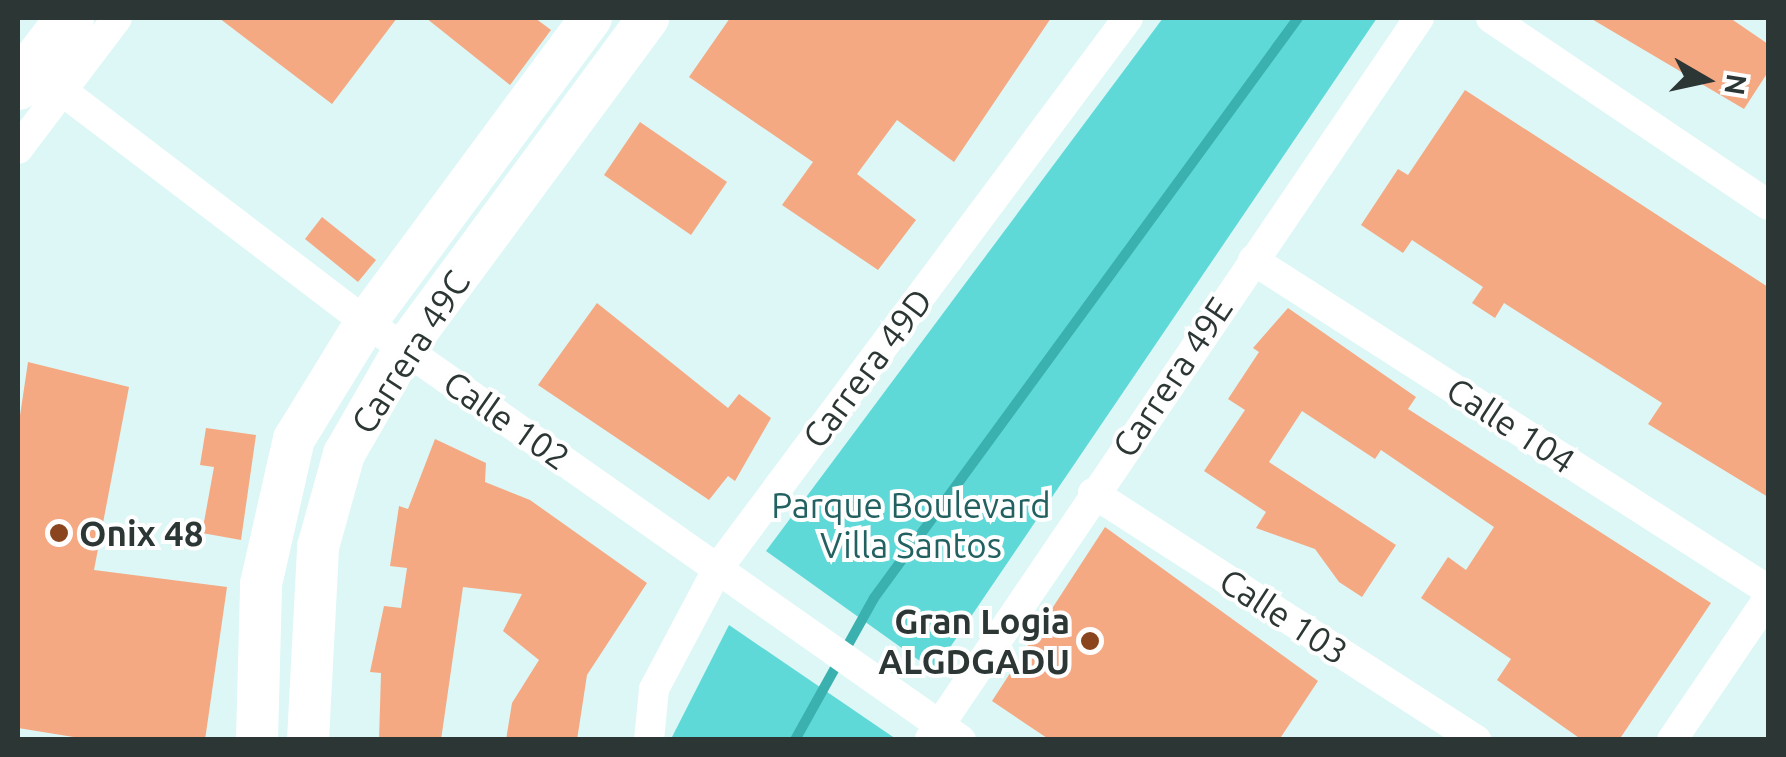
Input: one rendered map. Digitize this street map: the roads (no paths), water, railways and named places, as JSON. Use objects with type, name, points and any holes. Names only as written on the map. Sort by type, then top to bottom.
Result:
[{"type":"main road","points":[[39,88],[70,18]]},
{"type":"street","points":[[18,149],[39,88],[117,18]]},
{"type":"street","name":"Carrera 49C","points":[[257,740],[261,584],[276,496],[294,439],[366,322],[592,18]]},
{"type":"street","name":"Carrera 49C","points":[[308,740],[318,547],[344,454],[404,348],[648,18]]},
{"type":"street","name":"Carrera 49D","points":[[649,740],[654,689],[718,568],[1128,18]]},
{"type":"street","name":"Carrera 49E","points":[[943,734],[1093,493],[1419,18]]},
{"type":"street","points":[[1492,18],[1768,205]]},
{"type":"street","name":"Calle 102","points":[[39,88],[868,674],[943,734]]},
{"type":"street","name":"Calle 104","points":[[1253,260],[1768,590]]},
{"type":"street","name":"Calle 103","points":[[1093,493],[1476,740]]},
{"type":"street","points":[[1672,740],[1768,599]]},
{"type":"waterway","points":[[795,740],[874,598],[1298,18]]},
{"type":"place","name":"Onix 48","points":[[59,533]]},
{"type":"place","name":"Gran Logia ALGDGADU","points":[[1090,641]]},
{"type":"park label","name":"Parque Boulevard Villa Santos","points":[[911,525]]}]
